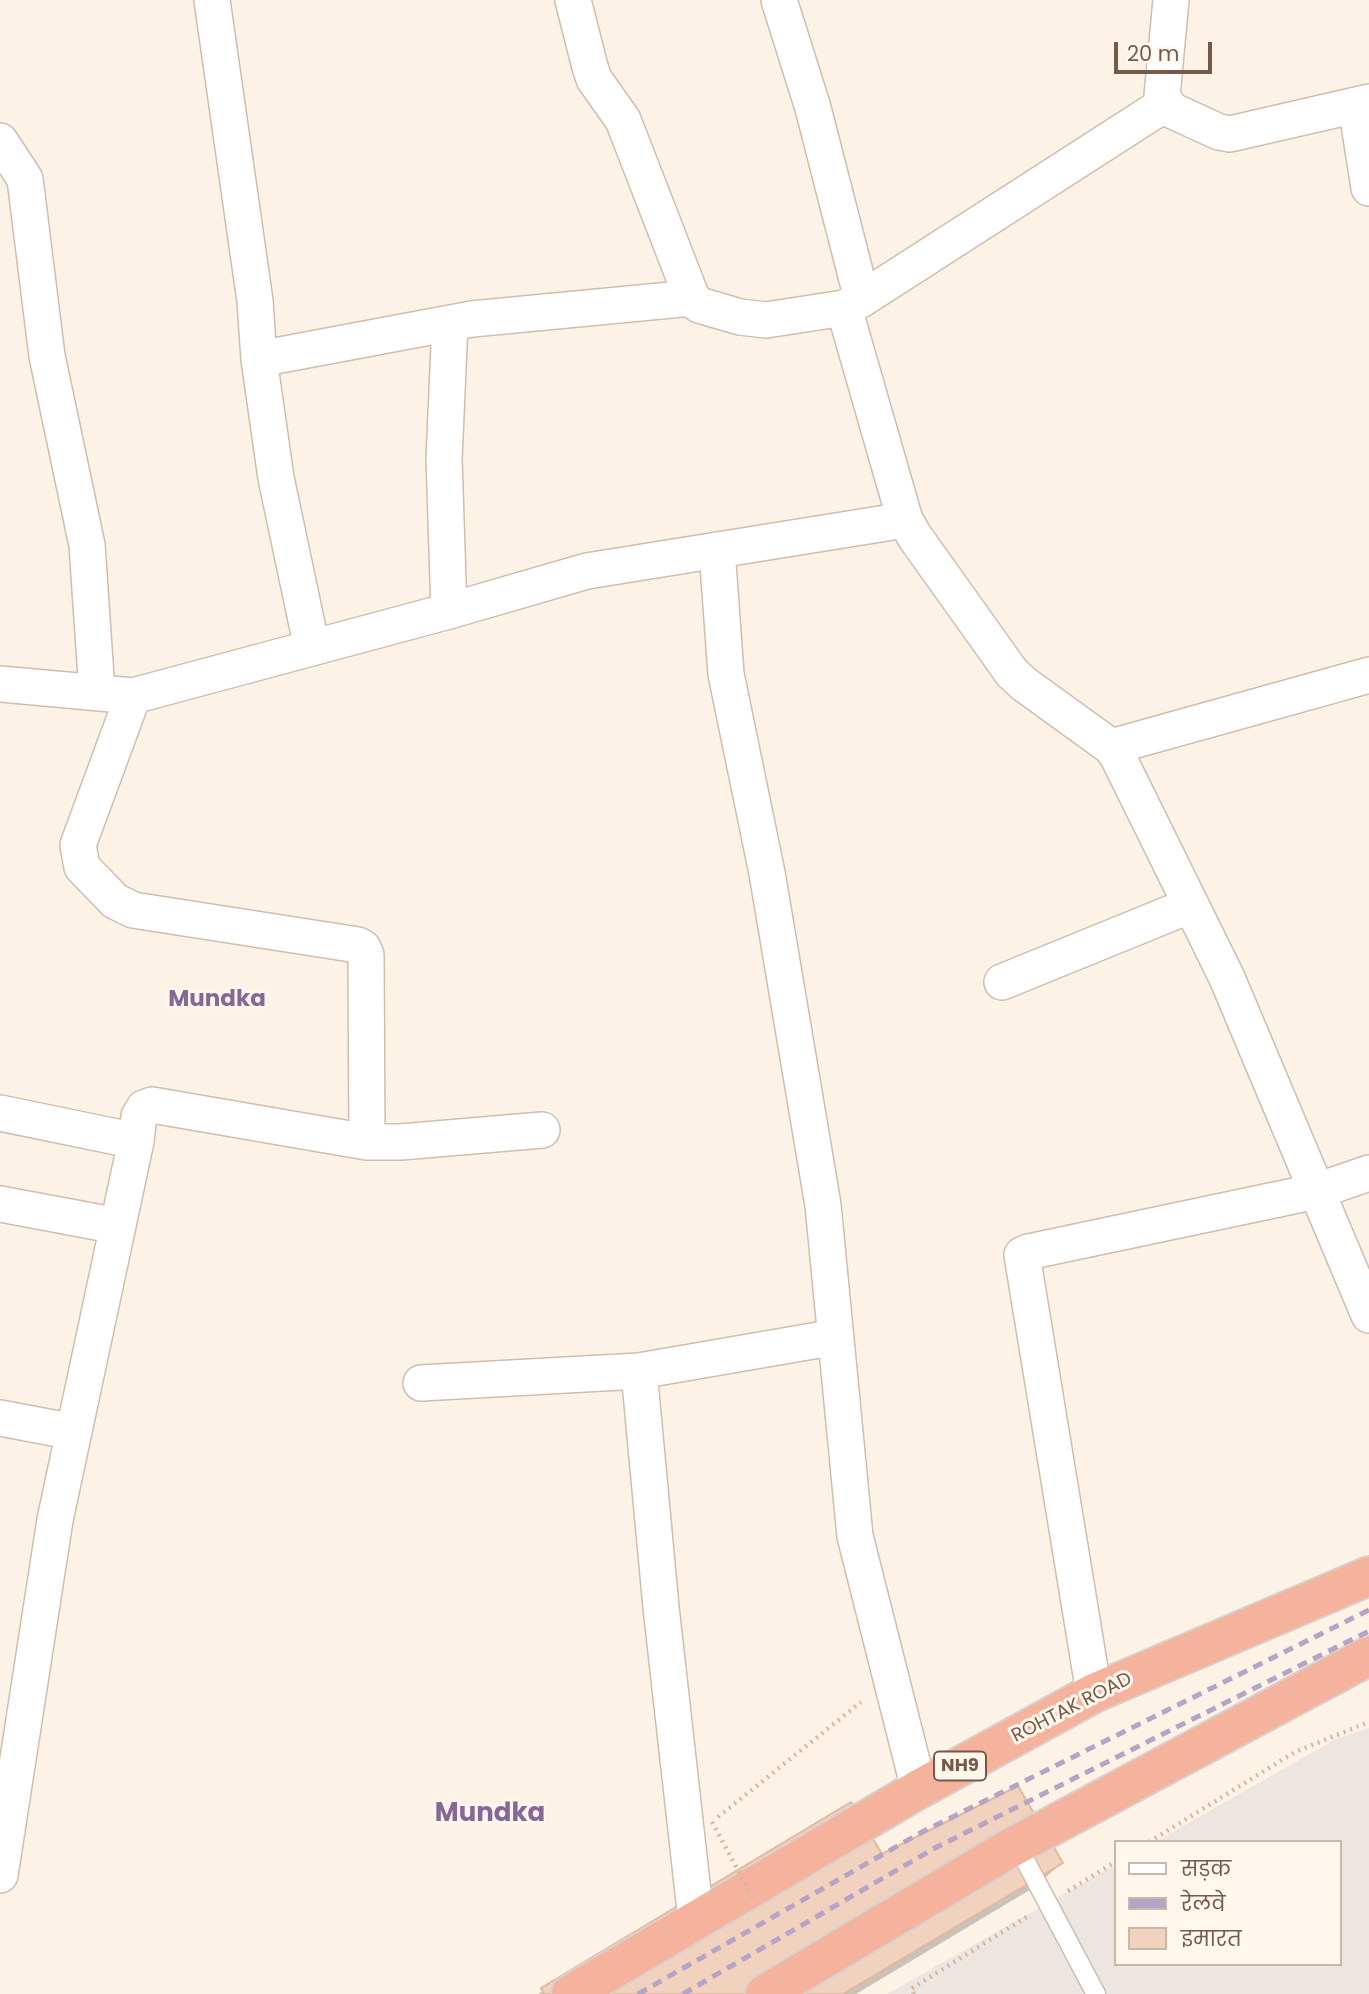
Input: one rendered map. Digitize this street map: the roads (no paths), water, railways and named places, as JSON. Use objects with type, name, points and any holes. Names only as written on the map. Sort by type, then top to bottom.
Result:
[{"type":"highway","name":"ROHTAK ROAD","points":[[571,1994],[919,1789],[1094,1693],[1369,1576]]},
{"type":"highway","points":[[765,1994],[1006,1852],[1369,1656]]},
{"type":"street","points":[[212,0],[255,301],[276,478],[312,648]]},
{"type":"street","points":[[573,0],[594,79],[624,120],[692,298],[699,305],[740,317],[766,320],[853,303],[1165,104]]},
{"type":"street","points":[[779,0],[813,108],[853,303],[905,520],[1012,673],[1111,747],[1118,757],[1227,978],[1369,1315]]},
{"type":"street","points":[[1171,0],[1162,96],[1171,110],[1219,132],[1230,134],[1363,104],[1369,188]]},
{"type":"street","points":[[0,141],[25,179],[47,356],[87,545],[97,692]]},
{"type":"street","points":[[260,359],[472,319],[692,298]]},
{"type":"street","points":[[449,611],[444,459],[450,324]]},
{"type":"street","points":[[0,684],[133,696],[587,571],[905,520]]},
{"type":"street","points":[[717,550],[726,674],[767,873],[823,1205],[855,1536],[919,1789]]},
{"type":"street","points":[[1111,747],[1369,675]]},
{"type":"street","points":[[133,696],[78,845],[82,867],[115,901],[133,910],[358,945],[363,948],[366,955],[367,1142]]},
{"type":"street","points":[[1002,982],[1191,905]]},
{"type":"street","points":[[0,1875],[6,1792],[55,1520],[139,1116],[144,1108],[152,1105],[367,1142],[401,1142],[542,1130]]},
{"type":"street","points":[[0,1113],[136,1140]]},
{"type":"street","points":[[1094,1693],[1022,1255],[1317,1191],[1369,1173]]},
{"type":"street","points":[[0,1205],[118,1226]]},
{"type":"street","points":[[421,1382],[639,1371],[836,1337]]},
{"type":"street","points":[[639,1371],[696,1919]]},
{"type":"street","points":[[0,1418],[74,1433]]},
{"type":"lane","points":[[1027,1864],[1096,1994]]},
{"type":"railway","points":[[638,1994],[922,1832],[1369,1610]]},
{"type":"railway","points":[[683,1994],[935,1848],[1369,1631]]},
{"type":"district","name":"Mundka","points":[[217,1000]]},
{"type":"district","name":"Mundka","points":[[490,1814]]}]
